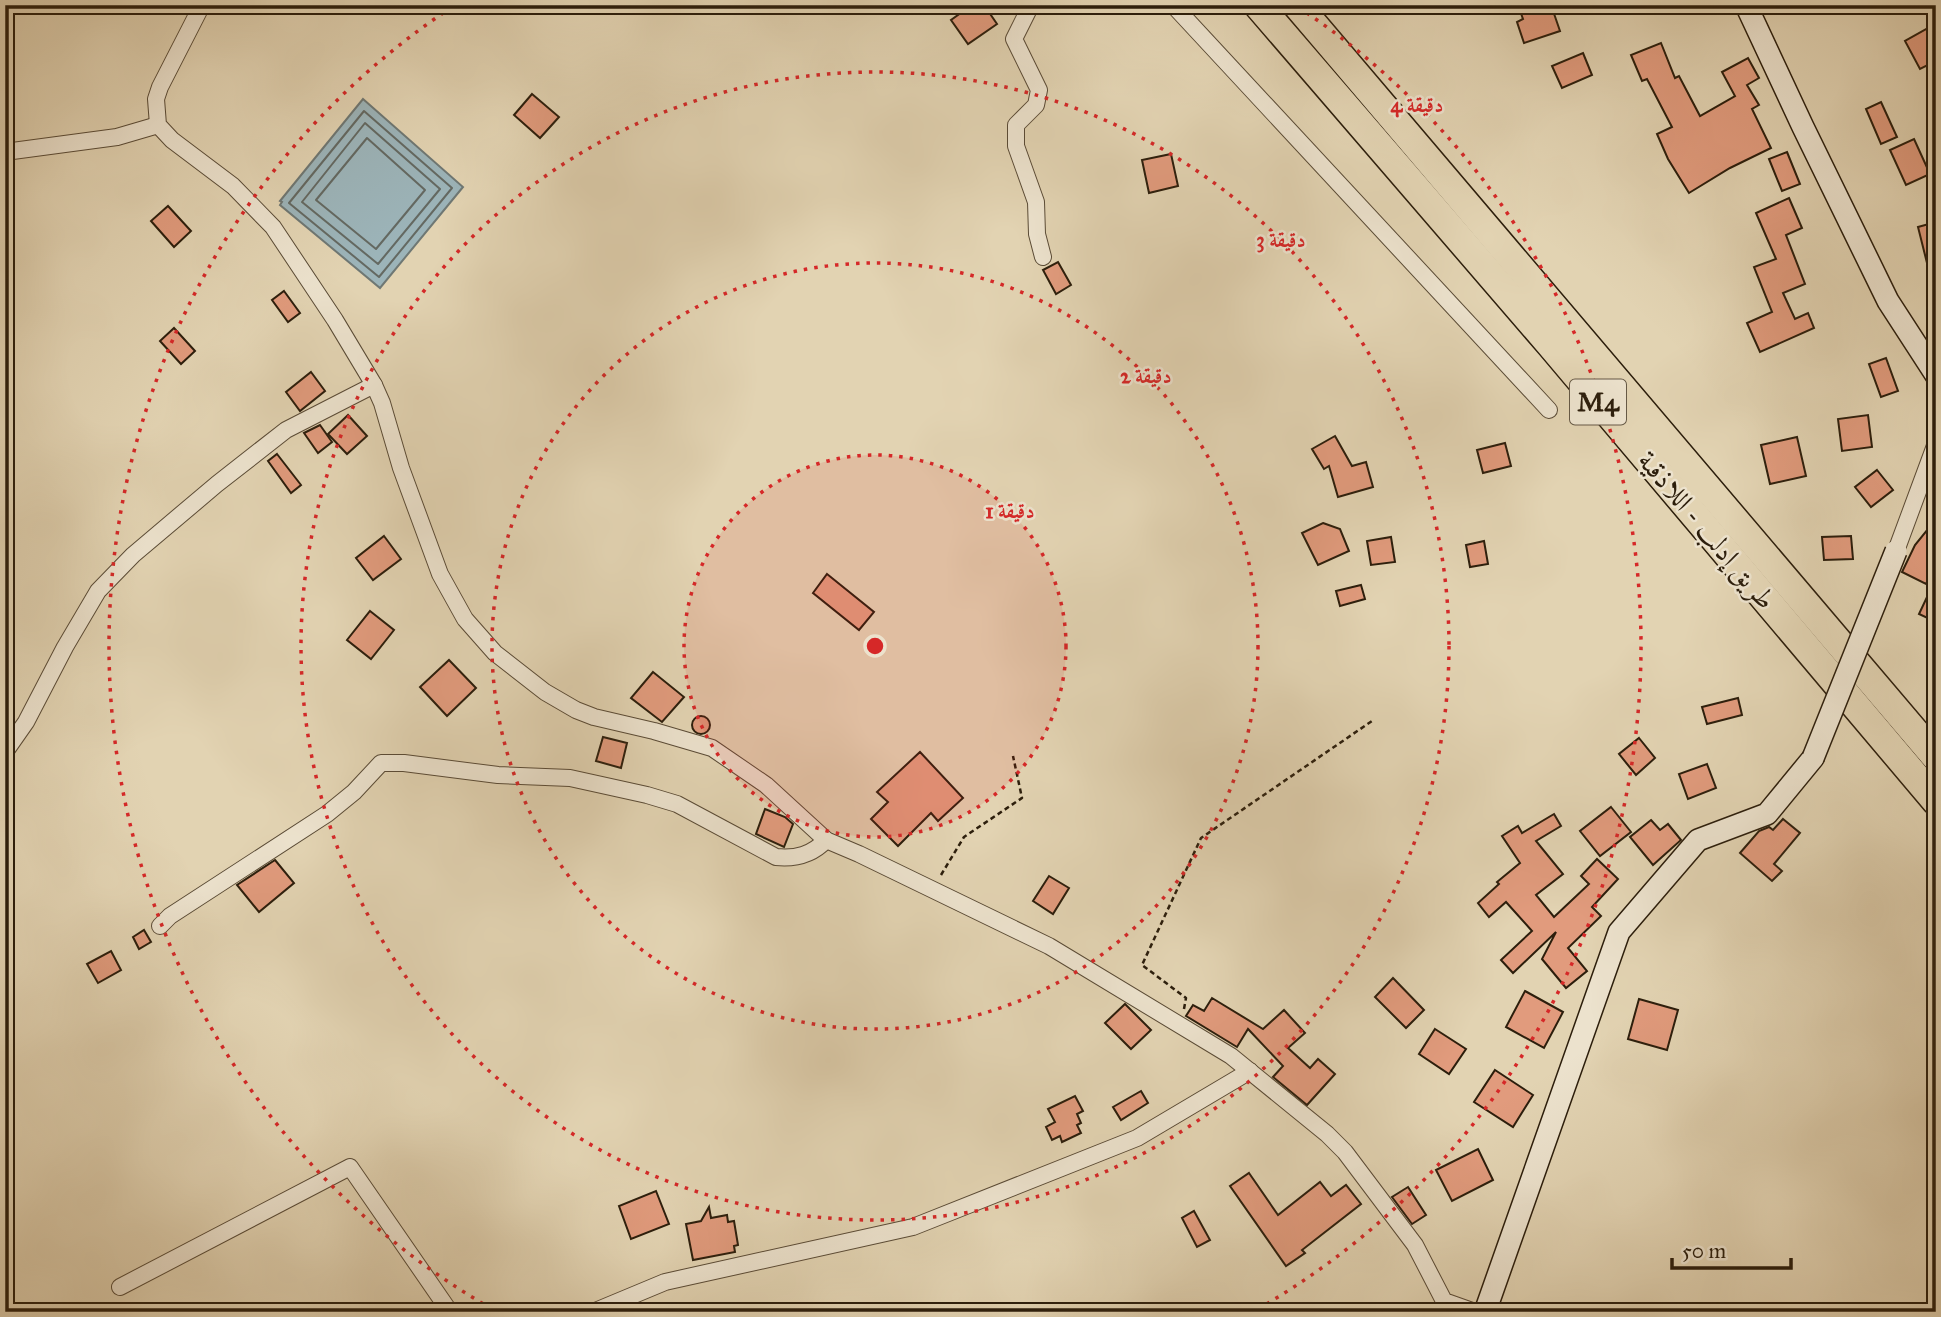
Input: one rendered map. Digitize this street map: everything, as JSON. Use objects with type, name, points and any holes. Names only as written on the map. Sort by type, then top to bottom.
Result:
[{"type":"highway","name":"طريق إدلب - اللاذقية","points":[[1258,5],[1551,345],[1936,801]]},
{"type":"highway","name":"طريق إدلب - اللاذقية","points":[[1297,5],[1936,757]]},
{"type":"street","points":[[202,5],[160,87],[156,99],[158,125],[172,140],[233,186],[273,227],[335,320],[374,385],[440,574],[465,619],[495,653],[545,692],[576,710],[712,748],[766,785],[826,840],[1049,946],[1231,1056],[1327,1133],[1364,1175],[1415,1245],[1444,1301],[1475,1312]]},
{"type":"street","points":[[1031,5],[1014,39],[1039,90],[1036,105],[1016,125],[1016,146],[1036,202],[1037,234],[1043,257]]},
{"type":"street","points":[[1172,5],[1549,410]]},
{"type":"street","points":[[1746,5],[1888,301],[1936,375]]},
{"type":"street","points":[[5,152],[117,137],[158,125]]},
{"type":"street","points":[[5,752],[26,722],[98,591],[133,555],[286,430],[374,385]]},
{"type":"street","points":[[1485,1312],[1619,932],[1698,840],[1767,814],[1813,758],[1936,443]]},
{"type":"street","points":[[160,926],[170,916],[327,814],[354,793],[381,763],[404,762],[498,775],[570,778],[647,795],[677,804],[776,857],[790,858],[807,854],[826,840]]},
{"type":"street","points":[[593,1312],[665,1282],[913,1227],[1137,1138],[1250,1072]]},
{"type":"street","points":[[120,1287],[350,1167],[450,1312]]},
{"type":"path","points":[[1180,1026],[1186,998],[1142,965],[1201,838],[1372,721]]},
{"type":"path","points":[[932,889],[964,837],[1022,798],[1013,756]]},
{"type":"water","points":[[363,99],[463,187],[380,288],[280,205],[280,201]]},
{"type":"building","points":[[972,5],[984,5],[997,24],[968,44],[951,20]]},
{"type":"building","points":[[1518,5],[1551,5],[1560,31],[1524,43],[1517,22],[1523,19]]},
{"type":"building","points":[[1930,27],[1936,39],[1936,61],[1920,69],[1905,41]]},
{"type":"building","points":[[1661,43],[1675,78],[1679,76],[1700,116],[1735,96],[1722,72],[1748,58],[1759,78],[1747,85],[1759,105],[1752,109],[1771,148],[1730,168],[1689,193],[1668,159],[1657,134],[1672,127],[1647,79],[1642,81],[1631,55]]},
{"type":"building","points":[[1583,53],[1592,75],[1562,88],[1552,66]]},
{"type":"building","points":[[532,94],[559,117],[540,138],[514,115]]},
{"type":"building","points":[[1881,102],[1897,137],[1881,144],[1866,109]]},
{"type":"building","points":[[1914,139],[1930,174],[1906,185],[1890,150]]},
{"type":"building","points":[[1787,152],[1800,184],[1782,191],[1769,159]]},
{"type":"building","points":[[1171,154],[1178,186],[1149,193],[1142,160]]},
{"type":"building","points":[[1789,198],[1802,228],[1786,235],[1805,284],[1783,293],[1795,319],[1808,313],[1814,328],[1760,352],[1747,323],[1772,312],[1754,267],[1776,259],[1756,213]]},
{"type":"building","points":[[168,206],[191,231],[174,247],[151,221]]},
{"type":"building","points":[[1936,222],[1936,279],[1931,279],[1918,227]]},
{"type":"building","points":[[1058,262],[1071,285],[1056,294],[1043,270]]},
{"type":"building","points":[[284,291],[300,313],[288,322],[272,300]]},
{"type":"building","points":[[174,328],[195,351],[181,364],[160,341]]},
{"type":"building","points":[[1886,358],[1898,391],[1881,397],[1869,364]]},
{"type":"building","points":[[311,372],[325,391],[300,411],[286,392]]},
{"type":"building","points":[[348,415],[367,436],[347,454],[328,434]]},
{"type":"building","points":[[1868,415],[1872,447],[1842,451],[1838,419]]},
{"type":"building","points":[[320,425],[332,442],[318,453],[304,433]]},
{"type":"building","points":[[1335,436],[1352,466],[1366,462],[1373,487],[1338,497],[1329,466],[1324,469],[1312,449]]},
{"type":"building","points":[[1797,437],[1806,476],[1770,484],[1761,445]]},
{"type":"building","points":[[1505,443],[1511,466],[1483,473],[1477,450]]},
{"type":"building","points":[[277,454],[301,485],[291,493],[268,461]]},
{"type":"building","points":[[1877,470],[1893,490],[1871,507],[1855,487]]},
{"type":"building","points":[[1936,519],[1936,564],[1926,584],[1902,572],[1915,545]]},
{"type":"building","points":[[1323,523],[1340,529],[1349,551],[1318,565],[1302,533]]},
{"type":"building","points":[[384,536],[401,559],[373,580],[356,558]]},
{"type":"building","points":[[1851,536],[1853,559],[1824,560],[1822,537]]},
{"type":"building","points":[[1391,537],[1395,562],[1371,565],[1367,541]]},
{"type":"building","points":[[1484,541],[1488,564],[1470,567],[1466,545]]},
{"type":"building","points":[[827,574],[874,612],[859,630],[813,593]]},
{"type":"building","points":[[1936,578],[1936,622],[1919,614]]},
{"type":"building","points":[[1361,585],[1365,599],[1340,606],[1336,591]]},
{"type":"building","points":[[370,611],[394,630],[371,659],[347,640]]},
{"type":"building","points":[[449,660],[476,688],[447,716],[420,687]]},
{"type":"building","points":[[653,672],[684,697],[662,722],[631,698]]},
{"type":"building","points":[[1738,698],[1742,715],[1707,724],[1702,707]]},
{"type":"building","points":[[701,716],[707,719],[710,725],[707,731],[701,734],[695,731],[692,725],[695,719]]},
{"type":"building","points":[[603,737],[627,743],[621,768],[596,761]]},
{"type":"building","points":[[1639,738],[1655,758],[1636,775],[1619,754]]},
{"type":"building","points":[[920,752],[963,798],[938,821],[931,813],[898,846],[871,819],[888,802],[877,792]]},
{"type":"building","points":[[1707,764],[1716,788],[1688,799],[1679,774]]},
{"type":"building","points":[[1611,807],[1631,832],[1600,856],[1580,831]]},
{"type":"building","points":[[765,809],[785,817],[793,824],[784,847],[756,834]]},
{"type":"building","points":[[1554,814],[1561,826],[1536,841],[1563,874],[1536,895],[1554,917],[1589,884],[1581,876],[1597,859],[1618,879],[1592,907],[1601,916],[1568,948],[1587,971],[1566,988],[1542,959],[1556,932],[1513,973],[1501,960],[1532,931],[1506,902],[1489,917],[1478,903],[1499,884],[1497,882],[1520,863],[1502,836],[1518,826],[1522,833]]},
{"type":"building","points":[[1783,819],[1800,833],[1774,864],[1782,871],[1772,881],[1740,853],[1759,831],[1769,827],[1773,830]]},
{"type":"building","points":[[1651,820],[1660,830],[1668,824],[1681,840],[1653,865],[1630,837]]},
{"type":"building","points":[[275,860],[294,883],[259,912],[237,885]]},
{"type":"building","points":[[1049,876],[1069,888],[1053,914],[1033,901]]},
{"type":"building","points":[[144,930],[151,942],[139,949],[133,937]]},
{"type":"building","points":[[111,951],[121,970],[98,983],[87,964]]},
{"type":"building","points":[[1393,978],[1424,1010],[1406,1028],[1375,997]]},
{"type":"building","points":[[1525,991],[1563,1012],[1544,1048],[1506,1027]]},
{"type":"building","points":[[1212,998],[1263,1029],[1284,1010],[1305,1033],[1288,1048],[1310,1068],[1318,1059],[1335,1074],[1307,1105],[1273,1077],[1283,1066],[1248,1029],[1237,1047],[1186,1016],[1193,1005],[1204,1011]]},
{"type":"building","points":[[1639,999],[1678,1010],[1667,1050],[1628,1039]]},
{"type":"building","points":[[1125,1004],[1151,1030],[1131,1049],[1105,1023]]},
{"type":"building","points":[[1435,1029],[1466,1049],[1449,1074],[1419,1054]]},
{"type":"building","points":[[1495,1070],[1533,1095],[1513,1127],[1474,1102]]},
{"type":"building","points":[[1141,1091],[1148,1103],[1121,1120],[1113,1107]]},
{"type":"building","points":[[1075,1096],[1083,1111],[1077,1114],[1081,1123],[1077,1125],[1081,1133],[1062,1142],[1060,1136],[1052,1140],[1046,1127],[1055,1122],[1048,1109]]},
{"type":"building","points":[[1478,1149],[1493,1180],[1452,1201],[1436,1170]]},
{"type":"building","points":[[1249,1173],[1278,1215],[1320,1182],[1331,1196],[1346,1185],[1361,1204],[1302,1250],[1305,1253],[1286,1266],[1230,1186]]},
{"type":"building","points":[[1408,1187],[1426,1215],[1412,1224],[1392,1197]]},
{"type":"building","points":[[656,1191],[669,1224],[631,1239],[619,1206]]},
{"type":"building","points":[[709,1207],[711,1218],[727,1215],[728,1222],[734,1221],[738,1245],[734,1246],[735,1252],[693,1260],[686,1224],[701,1221]]},
{"type":"building","points":[[1194,1211],[1210,1240],[1197,1247],[1182,1218]]}]
